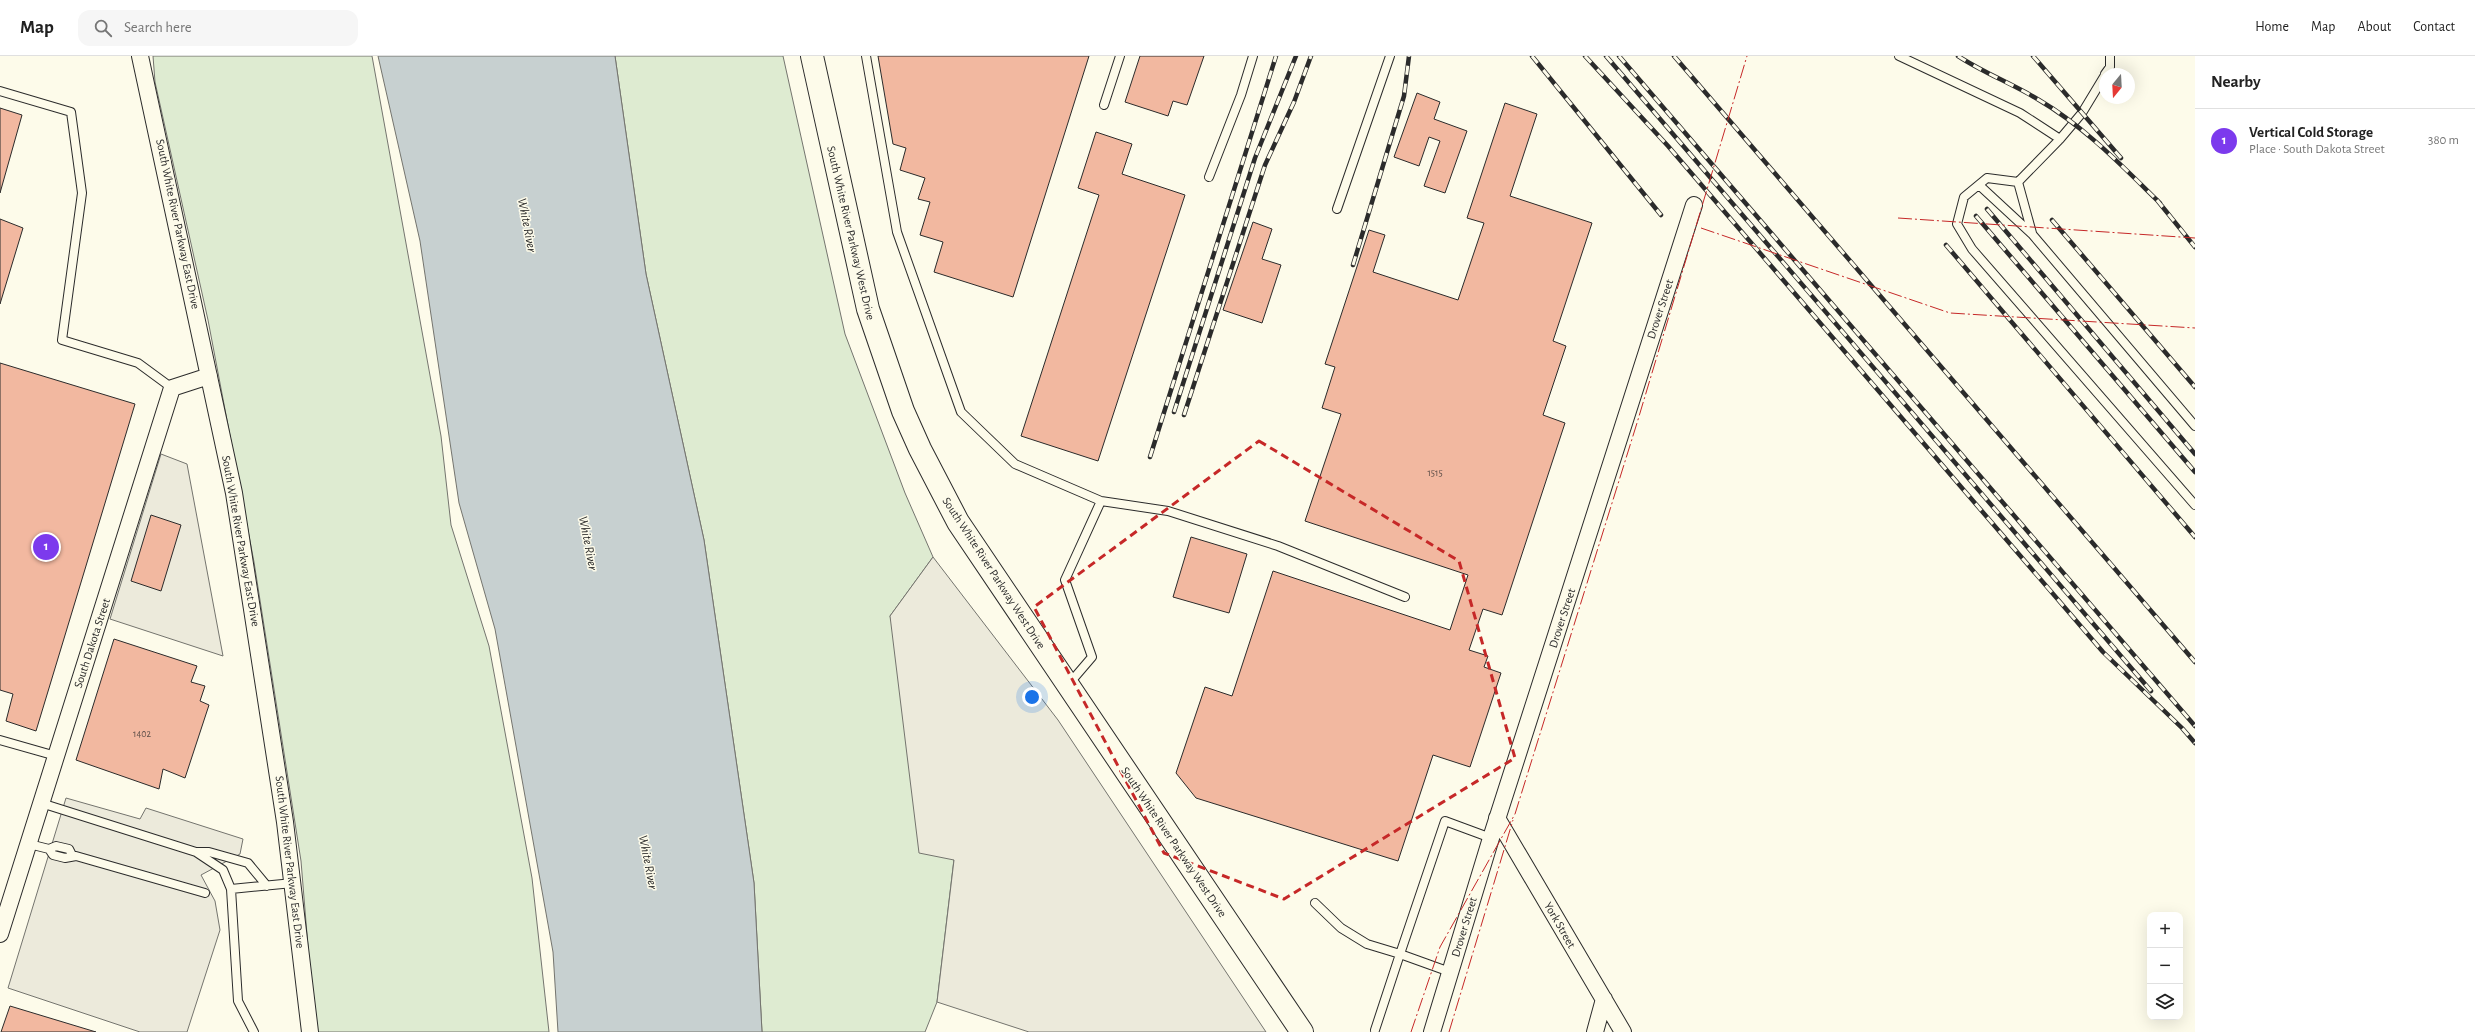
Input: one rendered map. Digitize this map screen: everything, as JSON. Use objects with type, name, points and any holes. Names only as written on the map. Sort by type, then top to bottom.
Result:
[{"type":"street","name":"South White River Parkway East Drive","points":[[140,56],[235,501],[284,815],[310,1032]]},
{"type":"street","name":"South White River Parkway West Drive","points":[[812,56],[868,309],[903,411],[926,461],[958,522],[1302,1032]]},
{"type":"street","name":"Drover Street","points":[[1432,1032],[1491,838],[1694,205]]},
{"type":"street","points":[[172,388],[209,376]]},
{"type":"street","name":"South Dakota Street","points":[[0,934],[172,388]]},
{"type":"street","name":"York Street","points":[[1498,818],[1623,1032]]},
{"type":"street","points":[[1595,1032],[1604,999]]},
{"type":"lane","points":[[866,56],[897,232],[961,412],[1015,464],[1101,501],[1168,511],[1278,546],[1406,597]]},
{"type":"lane","points":[[1104,105],[1120,56]]},
{"type":"lane","points":[[1209,177],[1241,95],[1253,56]]},
{"type":"lane","points":[[1337,209],[1390,56]]},
{"type":"lane","points":[[1899,56],[2020,113],[2060,139]]},
{"type":"lane","points":[[2109,68],[2110,56]]},
{"type":"lane","points":[[2018,182],[2060,139],[2082,113],[2099,84]]},
{"type":"lane","points":[[0,91],[71,112],[82,193],[62,340],[138,363],[172,388]]},
{"type":"lane","points":[[2018,182],[1987,178],[1964,197],[1957,224],[1972,249],[2195,504]]},
{"type":"lane","points":[[2018,182],[2032,234]]},
{"type":"lane","points":[[1978,185],[2032,234],[2195,426]]},
{"type":"lane","points":[[1068,686],[1092,657],[1065,580],[1101,501]]},
{"type":"lane","points":[[0,740],[56,756]]},
{"type":"lane","points":[[41,803],[196,852],[222,870],[231,889],[238,1001],[254,1032]]},
{"type":"lane","points":[[1375,1030],[1445,820],[1491,838]]},
{"type":"lane","points":[[28,844],[49,849],[56,846],[69,849],[72,855],[205,893]]},
{"type":"lane","points":[[196,852],[209,852],[248,863],[267,886]]},
{"type":"lane","points":[[231,889],[293,883]]},
{"type":"lane","points":[[1315,903],[1341,928],[1367,944],[1450,972]]},
{"type":"highlighted area","points":[[1259,441],[1459,561],[1515,758],[1284,899],[1164,853],[1034,607]]},
{"type":"green space","points":[[153,56],[372,56],[441,436],[451,525],[489,646],[532,878],[549,1032],[315,1032],[301,861],[254,562],[208,320],[155,82]]},
{"type":"green space","points":[[615,56],[783,56],[845,334],[905,493],[933,557],[890,616],[954,859],[937,1002],[925,1032],[762,1032],[754,883],[704,540],[646,274]]},
{"type":"shaded area","points":[[161,454],[187,464],[223,656],[110,619]]},
{"type":"shaded area","points":[[933,557],[1058,720],[1266,1032],[1029,1032],[937,1002],[954,860],[919,853],[890,616]]},
{"type":"shaded area","points":[[66,798],[140,819],[146,808],[243,839],[240,854],[201,875],[215,901],[220,930],[187,1032],[140,1032],[8,988]]},
{"type":"water","name":"White River","points":[[378,56],[615,56],[646,274],[704,540],[754,883],[762,1032],[558,1032],[553,952],[495,629],[459,503],[420,241]]},
{"type":"building","points":[[878,56],[1089,56],[1013,297],[934,272],[943,242],[920,235],[930,202],[918,199],[925,178],[900,170],[906,148],[893,144]]},
{"type":"building","points":[[1140,56],[1204,56],[1187,105],[1173,101],[1168,116],[1125,102]]},
{"type":"building","points":[[1417,93],[1440,102],[1434,119],[1467,131],[1445,193],[1424,186],[1440,141],[1429,137],[1419,166],[1394,157]]},
{"type":"building","points":[[1505,103],[1537,114],[1510,196],[1592,223],[1553,341],[1566,346],[1543,415],[1565,423],[1502,615],[1483,609],[1469,650],[1488,656],[1484,667],[1501,673],[1470,767],[1433,755],[1398,861],[1196,798],[1176,773],[1205,687],[1232,696],[1273,571],[1450,630],[1468,575],[1305,521],[1341,414],[1322,408],[1335,367],[1325,364],[1369,230],[1385,235],[1373,272],[1458,300],[1484,223],[1467,218]]},
{"type":"building","points":[[0,108],[22,115],[0,193]]},
{"type":"building","points":[[1096,132],[1132,144],[1122,174],[1185,195],[1098,461],[1021,436],[1099,195],[1078,188]]},
{"type":"building","points":[[0,219],[23,228],[0,304]]},
{"type":"building","points":[[1253,222],[1272,229],[1262,259],[1281,265],[1262,323],[1223,310]]},
{"type":"building","points":[[0,363],[135,404],[36,731],[6,721],[13,694],[0,690]]},
{"type":"building","points":[[151,515],[181,525],[161,591],[131,581]]},
{"type":"building","points":[[1191,537],[1247,554],[1229,613],[1173,597]]},
{"type":"building","points":[[114,639],[197,666],[191,682],[205,686],[200,701],[209,705],[185,778],[163,769],[159,789],[76,760]]},
{"type":"building","points":[[10,1006],[96,1032],[1,1032]]},
{"type":"railway","points":[[1150,457],[1276,56]]},
{"type":"railway","points":[[1174,412],[1255,158],[1296,56]]},
{"type":"railway","points":[[1184,415],[1265,165],[1294,102],[1311,56]]},
{"type":"railway","points":[[1353,265],[1404,96],[1409,56]]},
{"type":"railway","points":[[1532,56],[1661,215]]},
{"type":"railway","points":[[1585,56],[1668,146],[2103,652],[2182,728],[2195,743]]},
{"type":"railway","points":[[1606,56],[2151,691]]},
{"type":"railway","points":[[1619,56],[2195,726]]},
{"type":"railway","points":[[1674,56],[2195,662]]},
{"type":"railway","points":[[1958,56],[2029,94],[2072,122],[2117,161],[2160,203]]},
{"type":"railway","points":[[2033,56],[2121,158]]},
{"type":"railway","points":[[2157,200],[2195,247]]},
{"type":"railway","points":[[1987,209],[2195,454]]},
{"type":"railway","points":[[1976,216],[2195,472]]},
{"type":"railway","points":[[2052,220],[2195,387]]},
{"type":"railway","points":[[1946,245],[2195,537]]},
{"type":"power","points":[[1411,1032],[1440,947],[1515,814],[1637,423],[1747,56]]},
{"type":"power","points":[[1898,218],[2195,238]]},
{"type":"power","points":[[1701,228],[1950,313],[2195,328]]},
{"type":"power","points":[[1449,1032],[1513,820]]},
{"type":"place","name":"Vertical Cold Storage","points":[[46,547]]}]
